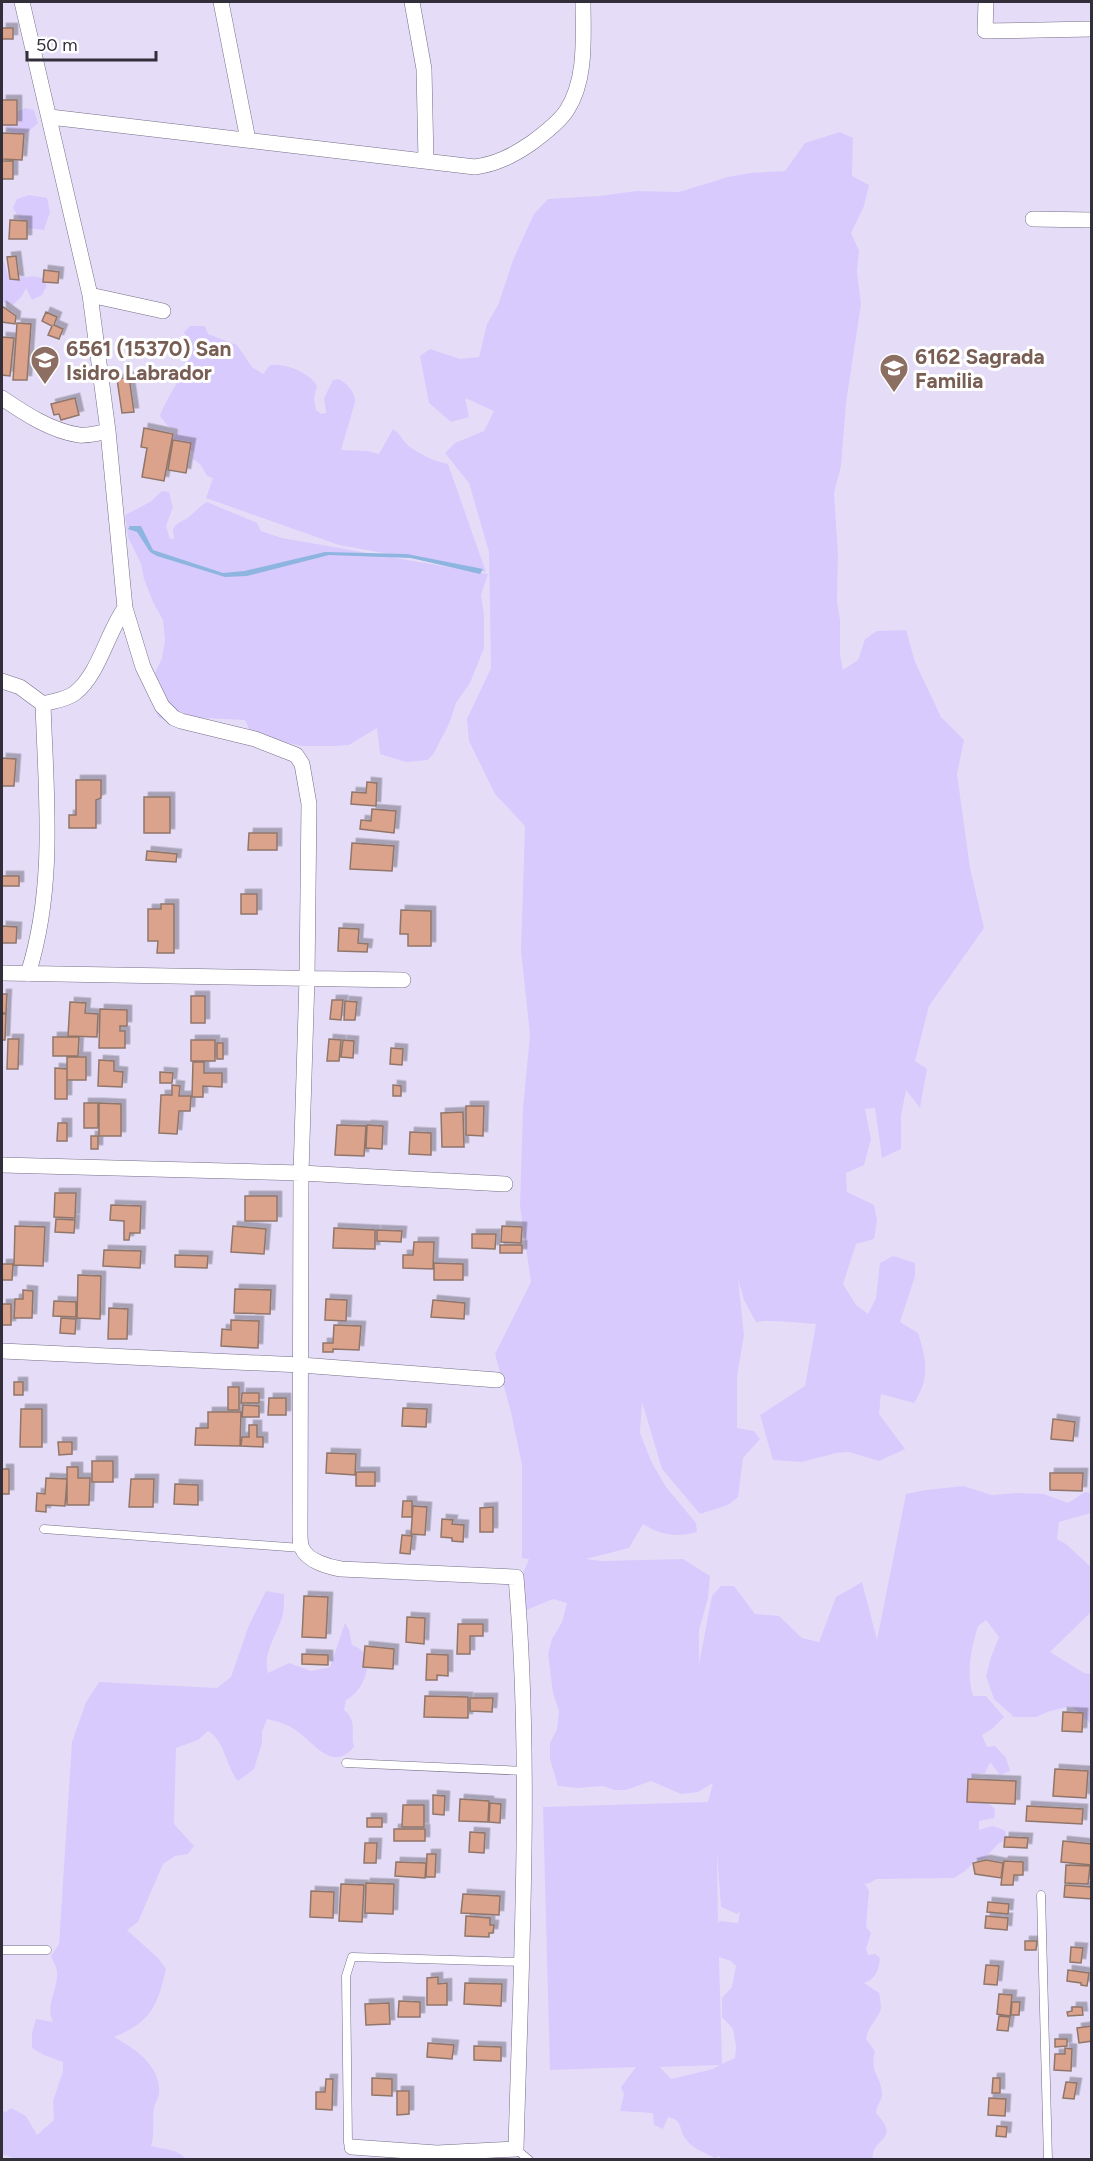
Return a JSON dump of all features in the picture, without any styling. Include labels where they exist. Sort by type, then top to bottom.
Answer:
[{"type":"street","points":[[22,2],[90,295],[108,432],[125,608],[143,668],[154,693],[167,713],[181,721],[255,739],[296,755],[302,764],[309,804],[301,1173],[300,1533],[302,1548],[307,1555],[328,1567],[341,1569],[516,1577],[521,1634],[524,1771],[516,2149],[436,2156],[352,2147]]},
{"type":"street","points":[[412,2],[424,69],[426,161]]},
{"type":"street","points":[[50,117],[475,167],[493,164],[512,156],[539,138],[567,111],[578,82],[582,51],[583,2]]},
{"type":"street","points":[[986,2],[985,31],[1092,29]]},
{"type":"street","points":[[225,3],[248,140]]},
{"type":"street","points":[[1033,219],[1092,220]]},
{"type":"street","points":[[90,295],[163,311]]},
{"type":"street","points":[[2,398],[24,412],[62,430],[79,435],[108,432]]},
{"type":"street","points":[[43,704],[75,693],[96,663],[117,619],[125,608]]},
{"type":"street","points":[[2,681],[20,687],[43,704]]},
{"type":"street","points":[[28,974],[43,913],[47,871],[43,704]]},
{"type":"street","points":[[2,973],[403,980]]},
{"type":"street","points":[[2,1165],[301,1173],[505,1184]]},
{"type":"street","points":[[2,1350],[301,1365],[497,1380]]},
{"type":"lane","points":[[44,1529],[302,1548]]},
{"type":"lane","points":[[346,1763],[524,1771]]},
{"type":"lane","points":[[1041,1894],[1048,2160]]},
{"type":"lane","points":[[2,1950],[47,1950]]},
{"type":"lane","points":[[352,2147],[348,2143],[346,1976],[352,1957],[521,1962]]},
{"type":"lane","points":[[516,2149],[529,2160]]},
{"type":"shaded area","points":[[25,108],[34,110],[38,123],[28,132],[15,137],[4,125],[17,112]]},
{"type":"shaded area","points":[[840,132],[853,138],[852,176],[869,185],[864,206],[851,233],[859,251],[857,272],[861,304],[846,403],[841,466],[834,493],[838,554],[837,601],[843,670],[858,660],[865,639],[877,631],[906,630],[915,662],[941,717],[964,740],[957,774],[970,868],[984,928],[929,1006],[915,1061],[927,1069],[920,1108],[906,1090],[901,1116],[901,1149],[882,1158],[875,1108],[865,1109],[871,1139],[864,1165],[846,1173],[847,1192],[874,1205],[877,1220],[874,1239],[856,1244],[843,1284],[856,1305],[868,1314],[876,1298],[880,1263],[893,1256],[915,1263],[915,1276],[900,1322],[918,1333],[925,1361],[925,1377],[914,1403],[881,1394],[879,1414],[905,1449],[879,1461],[849,1452],[802,1462],[773,1460],[760,1415],[805,1386],[816,1324],[756,1322],[744,1300],[738,1279],[744,1335],[737,1376],[737,1428],[754,1431],[760,1439],[743,1458],[738,1497],[728,1505],[700,1514],[662,1469],[642,1402],[640,1433],[651,1461],[666,1487],[696,1523],[697,1532],[683,1535],[669,1534],[656,1531],[643,1524],[629,1548],[586,1559],[601,1561],[683,1559],[710,1576],[708,1598],[699,1630],[699,1664],[712,1596],[721,1586],[734,1586],[755,1614],[779,1616],[802,1638],[819,1642],[836,1597],[862,1582],[877,1640],[906,1494],[963,1486],[992,1495],[1044,1494],[1068,1503],[1085,1492],[1091,1493],[1091,1513],[1059,1522],[1057,1539],[1066,1544],[1091,1567],[1091,1612],[1050,1652],[1084,1673],[1091,1674],[1091,1721],[1090,1723],[1071,1706],[1036,1717],[1014,1717],[994,1699],[986,1676],[999,1637],[986,1620],[978,1626],[970,1661],[971,1687],[973,1696],[986,1696],[1004,1717],[982,1735],[987,1747],[995,1746],[1006,1758],[1010,1771],[1000,1775],[990,1762],[985,1773],[973,1774],[969,1795],[986,1801],[995,1809],[994,1818],[979,1821],[979,1830],[992,1826],[1004,1830],[1008,1839],[999,1843],[985,1858],[975,1861],[954,1878],[876,1879],[863,1884],[869,1891],[866,1927],[871,1933],[866,1949],[868,1955],[875,1954],[880,1958],[876,1973],[864,1983],[879,1993],[881,2008],[866,2039],[875,2051],[873,2065],[882,2094],[876,2113],[884,2122],[886,2134],[884,2139],[873,2152],[873,2159],[723,2160],[719,2156],[715,2158],[691,2145],[679,2123],[673,2119],[668,2117],[663,2129],[654,2125],[653,2113],[620,2111],[624,2094],[621,2087],[636,2067],[550,2070],[543,1807],[708,1802],[713,1783],[698,1792],[681,1794],[651,1781],[626,1790],[614,1790],[603,1786],[578,1788],[558,1786],[550,1759],[550,1743],[557,1729],[559,1711],[553,1693],[548,1654],[552,1639],[562,1622],[567,1603],[553,1599],[526,1610],[522,1576],[529,1559],[522,1558],[522,1465],[511,1412],[495,1354],[531,1282],[520,1206],[523,1108],[530,1035],[521,951],[525,826],[495,794],[469,741],[467,719],[491,668],[489,552],[469,483],[445,453],[455,443],[484,431],[494,411],[465,398],[469,417],[451,422],[429,403],[420,356],[430,349],[460,359],[479,357],[487,324],[498,305],[513,260],[534,214],[548,199],[637,191],[679,192],[728,177],[785,171],[805,143]],"holes":[[[717,1852],[721,1907],[737,1914],[740,1912],[738,1923],[720,1921],[718,1923]],[[719,1957],[731,1961],[736,1966],[732,1987],[722,1998],[722,2017],[733,2029],[735,2058],[722,2064]],[[720,2065],[713,2069],[671,2079],[660,2067]]]},
{"type":"shaded area","points":[[29,195],[47,198],[50,212],[44,230],[25,228],[13,208],[17,199]]},
{"type":"shaded area","points":[[2,256],[8,275],[44,279],[47,285],[42,295],[32,300],[26,288],[13,305],[2,302]]},
{"type":"shaded area","points":[[190,326],[205,326],[208,334],[237,345],[252,367],[263,374],[270,365],[276,365],[290,367],[309,377],[317,386],[314,398],[316,410],[321,414],[326,413],[324,398],[333,380],[339,379],[352,391],[355,398],[341,450],[379,454],[393,429],[414,450],[448,464],[486,572],[339,545],[206,498],[213,478],[207,476],[201,465],[193,459],[194,452],[174,442],[174,436],[179,428],[174,429],[167,425],[160,416],[190,353],[190,346],[184,332]]},
{"type":"shaded area","points":[[162,491],[169,492],[173,507],[166,526],[170,539],[174,539],[173,529],[177,524],[207,502],[257,523],[261,531],[282,538],[488,574],[481,595],[484,614],[484,648],[470,683],[456,703],[449,724],[428,760],[406,762],[380,754],[377,728],[349,745],[302,746],[252,735],[245,720],[204,718],[193,725],[168,722],[158,717],[159,701],[154,675],[162,658],[165,640],[163,620],[153,602],[141,564],[128,537],[125,515],[150,502]]},
{"type":"shaded area","points":[[266,1591],[284,1594],[283,1614],[267,1658],[268,1673],[289,1663],[311,1671],[330,1667],[345,1623],[352,1645],[365,1656],[366,1672],[359,1689],[346,1700],[344,1710],[351,1718],[354,1747],[339,1757],[325,1754],[291,1727],[267,1719],[254,1769],[238,1781],[218,1741],[208,1731],[198,1740],[176,1748],[174,1824],[194,1846],[188,1854],[175,1856],[163,1864],[138,1922],[127,1930],[158,1958],[166,1969],[159,1994],[150,2012],[136,2025],[114,2037],[146,2060],[156,2075],[159,2094],[154,2108],[151,2146],[174,2151],[186,2159],[16,2159],[2,2154],[2,2111],[6,2112],[11,2108],[26,2116],[37,2135],[54,2120],[53,2101],[63,2071],[63,2062],[32,2048],[32,2033],[36,2019],[53,2022],[50,2010],[57,1973],[51,1956],[59,1944],[72,1742],[86,1702],[99,1682],[217,1688],[231,1677],[249,1625]]},
{"type":"water","points":[[130,526],[141,526],[153,550],[223,573],[244,571],[325,552],[407,554],[483,569],[480,574],[411,558],[329,555],[247,576],[225,577],[157,556],[150,552],[137,532],[128,529]]},
{"type":"building","points":[[2,28],[13,28],[13,39],[2,39]]},
{"type":"building","points":[[2,100],[17,100],[17,125],[2,125]]},
{"type":"building","points":[[2,133],[24,134],[22,160],[2,159]]},
{"type":"building","points":[[2,161],[13,161],[13,179],[2,179]]},
{"type":"building","points":[[10,220],[27,221],[27,239],[9,239]]},
{"type":"building","points":[[16,256],[19,280],[10,279],[7,257]]},
{"type":"building","points":[[44,270],[59,272],[58,283],[43,282]]},
{"type":"building","points":[[2,306],[16,316],[15,324],[2,322]]},
{"type":"building","points":[[46,312],[57,317],[54,325],[63,329],[59,339],[48,335],[52,326],[42,321]]},
{"type":"building","points":[[17,323],[31,324],[27,380],[13,380]]},
{"type":"building","points":[[2,337],[14,338],[10,376],[2,375]]},
{"type":"building","points":[[129,377],[134,412],[122,413],[117,379]]},
{"type":"building","points":[[75,398],[79,415],[61,420],[59,414],[54,415],[51,404]]},
{"type":"building","points":[[144,428],[173,434],[164,481],[142,477],[147,448],[141,447]]},
{"type":"building","points":[[173,440],[191,443],[186,473],[168,470]]},
{"type":"building","points":[[2,758],[16,759],[14,786],[2,786]]},
{"type":"building","points":[[76,780],[101,780],[101,798],[96,800],[96,828],[69,828],[69,815],[76,815]]},
{"type":"building","points":[[367,782],[377,783],[376,806],[351,804],[352,792],[366,793]]},
{"type":"building","points":[[144,797],[170,797],[170,833],[144,833]]},
{"type":"building","points":[[372,809],[396,811],[394,833],[360,829],[361,820],[371,821]]},
{"type":"building","points":[[249,833],[277,833],[277,850],[248,850]]},
{"type":"building","points":[[352,843],[394,846],[392,871],[350,869]]},
{"type":"building","points":[[147,851],[177,854],[176,862],[146,860]]},
{"type":"building","points":[[2,876],[19,876],[19,886],[2,886]]},
{"type":"building","points":[[241,894],[257,894],[257,914],[241,914]]},
{"type":"building","points":[[161,904],[174,904],[174,953],[157,953],[158,941],[148,941],[148,909],[161,909]]},
{"type":"building","points":[[401,910],[431,911],[431,946],[408,946],[408,934],[400,934]]},
{"type":"building","points":[[2,926],[17,927],[16,943],[2,943]]},
{"type":"building","points":[[339,928],[359,929],[358,943],[368,944],[367,952],[338,951]]},
{"type":"building","points":[[2,994],[7,994],[6,1013],[2,1013]]},
{"type":"building","points":[[191,996],[205,996],[205,1023],[191,1023]]},
{"type":"building","points":[[332,1000],[343,1000],[341,1020],[330,1019]]},
{"type":"building","points":[[345,1001],[357,1002],[355,1020],[344,1020]]},
{"type":"building","points":[[70,1002],[86,1003],[85,1013],[98,1014],[97,1037],[68,1036]]},
{"type":"building","points":[[100,1009],[127,1010],[127,1026],[120,1026],[120,1031],[125,1031],[125,1048],[99,1048]]},
{"type":"building","points":[[2,1014],[6,1014],[5,1040],[2,1040]]},
{"type":"building","points":[[53,1037],[79,1037],[78,1056],[53,1056]]},
{"type":"building","points":[[8,1039],[19,1039],[18,1069],[7,1069]]},
{"type":"building","points":[[329,1039],[341,1040],[339,1061],[327,1061]]},
{"type":"building","points":[[191,1040],[215,1040],[215,1061],[191,1061]]},
{"type":"building","points":[[343,1040],[354,1041],[353,1058],[341,1057]]},
{"type":"building","points":[[217,1043],[223,1043],[223,1059],[217,1059]]},
{"type":"building","points":[[391,1048],[403,1049],[402,1065],[390,1064]]},
{"type":"building","points":[[67,1057],[86,1057],[86,1080],[67,1080]]},
{"type":"building","points":[[99,1060],[114,1061],[114,1071],[123,1072],[122,1087],[98,1086]]},
{"type":"building","points":[[193,1062],[204,1062],[204,1073],[222,1073],[222,1087],[203,1086],[203,1097],[192,1097]]},
{"type":"building","points":[[55,1068],[67,1069],[67,1099],[55,1099]]},
{"type":"building","points":[[160,1072],[173,1073],[172,1083],[160,1083]]},
{"type":"building","points":[[172,1085],[180,1086],[179,1096],[191,1096],[190,1111],[179,1111],[177,1134],[159,1133],[161,1095],[172,1095]]},
{"type":"building","points":[[393,1085],[401,1086],[401,1096],[393,1096]]},
{"type":"building","points":[[84,1103],[98,1103],[98,1128],[84,1128]]},
{"type":"building","points":[[99,1103],[121,1104],[121,1136],[99,1136]]},
{"type":"building","points":[[466,1106],[484,1106],[483,1136],[466,1135]]},
{"type":"building","points":[[463,1112],[464,1147],[442,1147],[441,1113]]},
{"type":"building","points":[[58,1123],[67,1123],[67,1141],[57,1141]]},
{"type":"building","points":[[337,1125],[366,1126],[364,1156],[335,1155]]},
{"type":"building","points":[[367,1125],[383,1126],[382,1149],[366,1148]]},
{"type":"building","points":[[410,1132],[431,1133],[431,1155],[409,1154]]},
{"type":"building","points":[[91,1136],[98,1136],[98,1149],[91,1149]]},
{"type":"building","points":[[55,1193],[76,1193],[75,1218],[54,1217]]},
{"type":"building","points":[[245,1196],[277,1196],[277,1221],[245,1221]]},
{"type":"building","points":[[111,1205],[141,1206],[140,1233],[130,1233],[129,1240],[124,1240],[124,1221],[110,1220]]},
{"type":"building","points":[[56,1219],[75,1220],[74,1233],[55,1232]]},
{"type":"building","points":[[15,1226],[45,1227],[43,1266],[14,1265]]},
{"type":"building","points":[[233,1226],[266,1229],[264,1254],[231,1252]]},
{"type":"building","points":[[502,1226],[522,1227],[521,1243],[501,1242]]},
{"type":"building","points":[[334,1228],[375,1230],[375,1249],[333,1248]]},
{"type":"building","points":[[377,1230],[402,1231],[401,1242],[377,1241]]},
{"type":"building","points":[[472,1234],[496,1234],[495,1249],[472,1248]]},
{"type":"building","points":[[414,1242],[434,1242],[433,1269],[403,1268],[403,1255],[413,1255]]},
{"type":"building","points":[[500,1245],[522,1245],[522,1253],[500,1253]]},
{"type":"building","points":[[104,1250],[141,1251],[140,1268],[103,1266]]},
{"type":"building","points":[[175,1255],[208,1256],[207,1268],[175,1267]]},
{"type":"building","points":[[434,1263],[463,1264],[463,1280],[434,1280]]},
{"type":"building","points":[[2,1264],[13,1264],[12,1280],[2,1280]]},
{"type":"building","points":[[78,1275],[101,1276],[100,1319],[77,1318]]},
{"type":"building","points":[[235,1289],[271,1290],[270,1314],[234,1313]]},
{"type":"building","points":[[23,1290],[33,1291],[32,1318],[14,1318],[15,1299],[23,1299]]},
{"type":"building","points":[[326,1299],[347,1300],[346,1321],[325,1320]]},
{"type":"building","points":[[433,1300],[465,1303],[464,1319],[431,1317]]},
{"type":"building","points":[[54,1301],[76,1302],[76,1317],[53,1316]]},
{"type":"building","points":[[2,1304],[11,1304],[11,1325],[2,1325]]},
{"type":"building","points":[[109,1308],[128,1309],[127,1339],[108,1339]]},
{"type":"building","points":[[61,1318],[76,1319],[75,1334],[60,1333]]},
{"type":"building","points":[[231,1320],[259,1321],[258,1348],[221,1346],[222,1329],[231,1330]]},
{"type":"building","points":[[334,1325],[361,1326],[359,1350],[333,1349],[333,1352],[323,1352],[323,1343],[333,1343]]},
{"type":"building","points":[[14,1382],[23,1382],[23,1395],[14,1395]]},
{"type":"building","points":[[228,1387],[239,1387],[239,1410],[228,1410]]},
{"type":"building","points":[[242,1393],[259,1393],[259,1403],[241,1403]]},
{"type":"building","points":[[269,1398],[286,1398],[286,1415],[268,1415]]},
{"type":"building","points":[[243,1405],[259,1406],[259,1417],[242,1417]]},
{"type":"building","points":[[403,1408],[427,1409],[426,1427],[402,1426]]},
{"type":"building","points":[[21,1409],[42,1409],[42,1447],[20,1447]]},
{"type":"building","points":[[208,1412],[241,1412],[240,1446],[195,1445],[196,1428],[208,1428]]},
{"type":"building","points":[[1053,1419],[1075,1422],[1073,1441],[1051,1439]]},
{"type":"building","points":[[249,1425],[257,1425],[257,1437],[263,1437],[263,1447],[241,1446],[242,1437],[249,1437]]},
{"type":"building","points":[[58,1442],[72,1442],[72,1454],[59,1455]]},
{"type":"building","points":[[327,1453],[356,1454],[355,1475],[326,1473]]},
{"type":"building","points":[[92,1461],[113,1461],[113,1482],[92,1482]]},
{"type":"building","points":[[67,1467],[78,1467],[78,1478],[90,1478],[89,1505],[67,1505]]},
{"type":"building","points":[[2,1469],[9,1469],[9,1494],[2,1494]]},
{"type":"building","points":[[356,1472],[375,1472],[375,1486],[356,1486]]},
{"type":"building","points":[[1050,1473],[1083,1473],[1082,1491],[1050,1490]]},
{"type":"building","points":[[46,1478],[67,1479],[65,1506],[46,1505],[46,1512],[36,1511],[37,1493],[45,1494]]},
{"type":"building","points":[[131,1479],[154,1479],[153,1507],[129,1507]]},
{"type":"building","points":[[175,1484],[198,1485],[198,1505],[174,1504]]},
{"type":"building","points":[[403,1501],[412,1501],[412,1517],[402,1517]]},
{"type":"building","points":[[413,1506],[427,1507],[425,1535],[411,1534]]},
{"type":"building","points":[[493,1507],[493,1532],[480,1532],[480,1508]]},
{"type":"building","points":[[442,1519],[453,1520],[452,1524],[464,1525],[463,1542],[441,1537]]},
{"type":"building","points":[[402,1535],[412,1536],[410,1554],[400,1553]]},
{"type":"building","points":[[304,1596],[328,1597],[326,1638],[302,1637]]},
{"type":"building","points":[[407,1617],[425,1618],[424,1644],[406,1642]]},
{"type":"building","points":[[458,1624],[483,1624],[483,1636],[470,1636],[470,1654],[457,1654]]},
{"type":"building","points":[[365,1646],[394,1649],[393,1669],[363,1667]]},
{"type":"building","points":[[302,1654],[328,1655],[328,1665],[302,1664]]},
{"type":"building","points":[[427,1654],[448,1655],[448,1676],[437,1675],[437,1680],[426,1680]]},
{"type":"building","points":[[425,1696],[468,1697],[468,1718],[424,1717]]},
{"type":"building","points":[[470,1698],[493,1698],[492,1712],[470,1711]]},
{"type":"building","points":[[1063,1712],[1083,1713],[1082,1732],[1062,1731]]},
{"type":"building","points":[[1055,1769],[1088,1771],[1086,1798],[1053,1796]]},
{"type":"building","points":[[968,1779],[1016,1781],[1015,1804],[967,1802]]},
{"type":"building","points":[[433,1795],[445,1796],[444,1815],[433,1814]]},
{"type":"building","points":[[460,1799],[489,1801],[488,1822],[459,1821]]},
{"type":"building","points":[[490,1803],[501,1804],[500,1823],[489,1822]]},
{"type":"building","points":[[403,1805],[424,1805],[424,1827],[402,1827]]},
{"type":"building","points":[[1027,1806],[1083,1809],[1082,1824],[1026,1821]]},
{"type":"building","points":[[367,1818],[382,1818],[382,1827],[367,1827]]},
{"type":"building","points":[[394,1829],[425,1829],[425,1841],[394,1841]]},
{"type":"building","points":[[470,1832],[485,1833],[484,1853],[469,1852]]},
{"type":"building","points":[[1005,1837],[1028,1838],[1027,1848],[1004,1847]]},
{"type":"building","points":[[1063,1841],[1092,1844],[1092,1865],[1061,1862]]},
{"type":"building","points":[[365,1843],[377,1843],[376,1863],[364,1863]]},
{"type":"building","points":[[427,1854],[436,1854],[435,1877],[426,1877]]},
{"type":"building","points":[[986,1860],[1003,1863],[1001,1878],[975,1874],[973,1863]]},
{"type":"building","points":[[1004,1861],[1023,1862],[1023,1875],[1014,1875],[1013,1885],[1001,1885]]},
{"type":"building","points":[[396,1862],[426,1863],[425,1878],[395,1876]]},
{"type":"building","points":[[1066,1865],[1090,1866],[1088,1884],[1065,1883]]},
{"type":"building","points":[[366,1883],[394,1884],[393,1914],[365,1913]]},
{"type":"building","points":[[341,1884],[364,1885],[362,1922],[339,1921]]},
{"type":"building","points":[[1065,1885],[1092,1887],[1092,1899],[1064,1897]]},
{"type":"building","points":[[311,1891],[334,1892],[333,1918],[310,1917]]},
{"type":"building","points":[[463,1894],[500,1896],[499,1915],[461,1913]]},
{"type":"building","points":[[988,1902],[1009,1904],[1008,1914],[987,1912]]},
{"type":"building","points":[[466,1916],[490,1918],[490,1925],[494,1925],[493,1933],[489,1933],[489,1937],[465,1936]]},
{"type":"building","points":[[986,1916],[1008,1918],[1007,1930],[985,1928]]},
{"type":"building","points":[[1025,1941],[1037,1941],[1036,1950],[1025,1950]]},
{"type":"building","points":[[1071,1947],[1083,1948],[1081,1963],[1070,1962]]},
{"type":"building","points":[[986,1965],[999,1966],[997,1985],[984,1984]]},
{"type":"building","points":[[1068,1970],[1089,1973],[1087,1986],[1067,1981]]},
{"type":"building","points":[[438,1977],[438,1984],[447,1983],[447,2005],[427,2005],[427,1978]]},
{"type":"building","points":[[465,1983],[502,1984],[501,2006],[464,2004]]},
{"type":"building","points":[[999,1994],[1012,1995],[1010,2016],[997,2014]]},
{"type":"building","points":[[399,2001],[420,2002],[420,2017],[398,2017]]},
{"type":"building","points":[[1012,2002],[1020,2002],[1019,2015],[1011,2015]]},
{"type":"building","points":[[389,2003],[390,2024],[366,2025],[365,2004]]},
{"type":"building","points":[[1072,2007],[1082,2007],[1083,2015],[1068,2016],[1067,2012],[1072,2011]]},
{"type":"building","points":[[999,2016],[1010,2017],[1008,2031],[997,2030]]},
{"type":"building","points":[[1092,2026],[1092,2041],[1079,2043],[1077,2028]]},
{"type":"building","points":[[1055,2039],[1067,2039],[1067,2046],[1055,2047]]},
{"type":"building","points":[[428,2043],[454,2045],[452,2059],[427,2057]]},
{"type":"building","points":[[474,2046],[501,2047],[501,2061],[474,2060]]},
{"type":"building","points":[[1065,2048],[1072,2049],[1071,2071],[1054,2070],[1055,2054],[1065,2054]]},
{"type":"building","points":[[372,2078],[392,2079],[392,2096],[372,2095]]},
{"type":"building","points":[[993,2078],[1000,2078],[1000,2093],[992,2093]]},
{"type":"building","points":[[326,2079],[333,2079],[332,2110],[316,2109],[316,2092],[325,2092]]},
{"type":"building","points":[[1066,2082],[1077,2083],[1074,2099],[1063,2098]]},
{"type":"building","points":[[397,2091],[409,2091],[409,2114],[397,2115]]},
{"type":"building","points":[[989,2098],[1006,2099],[1005,2116],[988,2115]]},
{"type":"building","points":[[997,2126],[1007,2127],[1006,2137],[996,2136]]},
{"type":"place","name":"6561 (15370) San Isidro Labrador","points":[[45,386]]},
{"type":"place","name":"6162 Sagrada Familia","points":[[894,394]]}]
